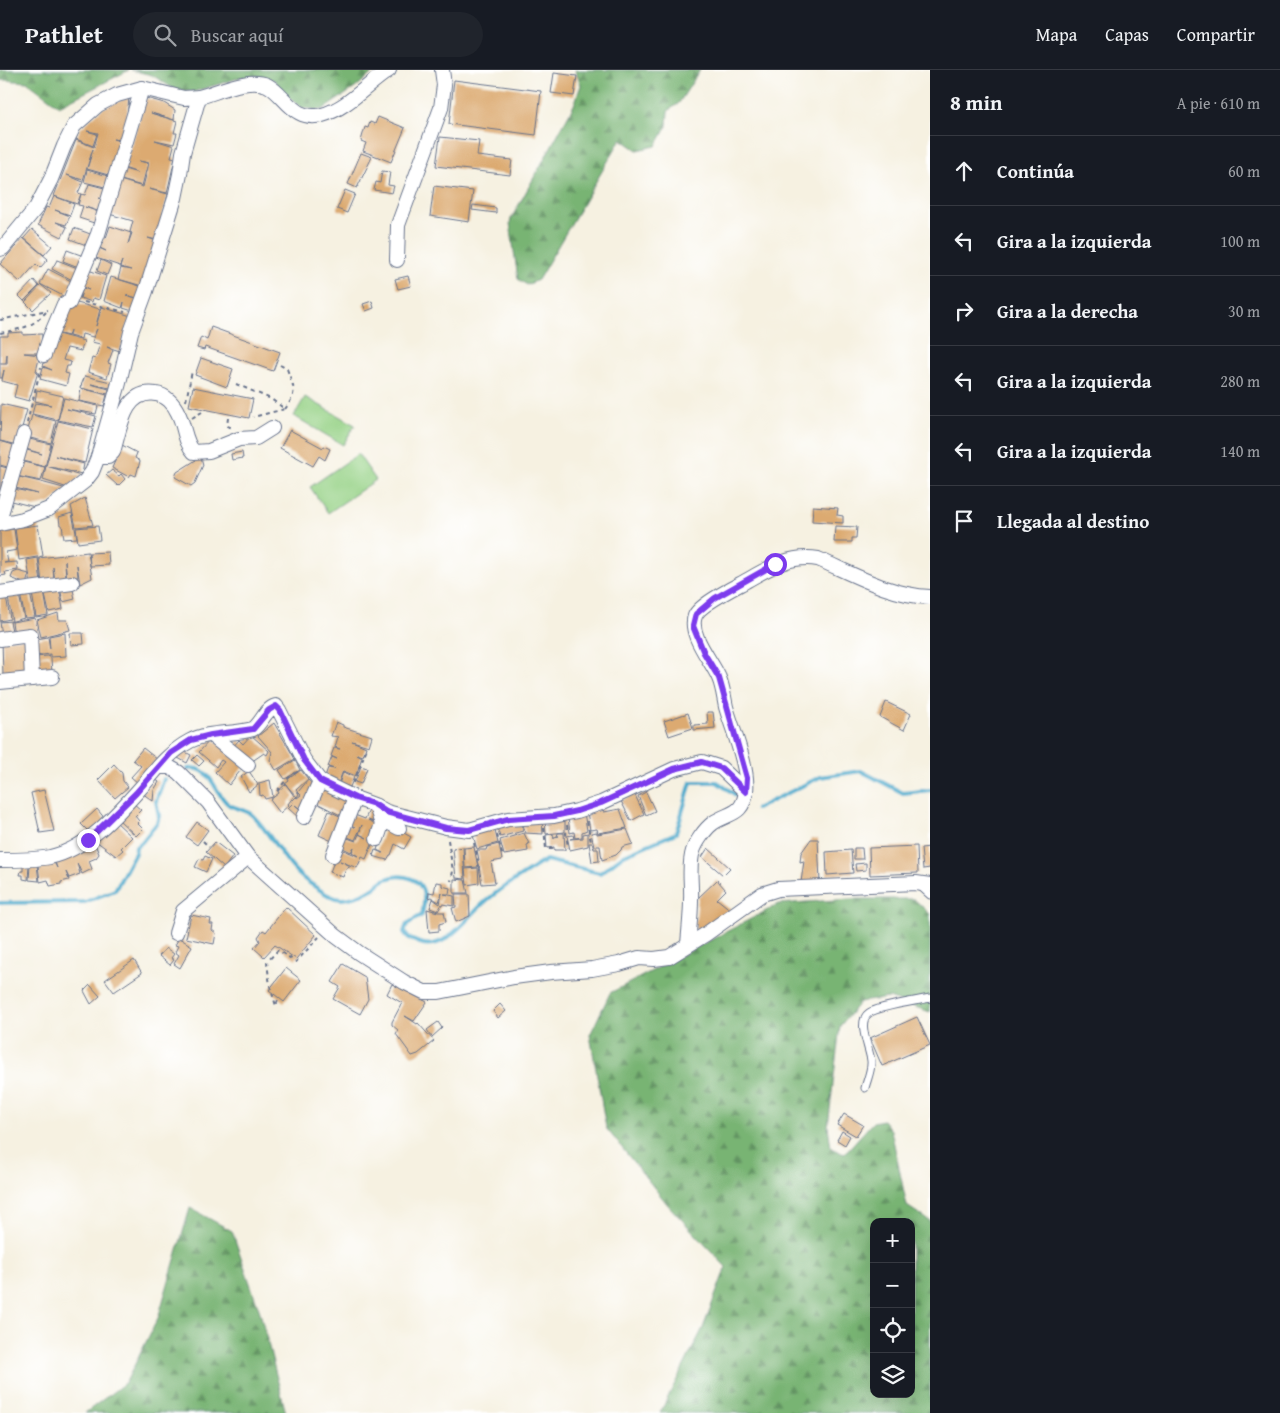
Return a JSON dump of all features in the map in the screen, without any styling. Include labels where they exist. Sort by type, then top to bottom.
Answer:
[{"type":"street","points":[[0,249],[21,228],[36,208],[74,126],[98,105],[117,95],[142,88],[184,98],[199,97],[234,85],[256,83],[266,85],[283,100],[306,115],[323,114],[339,107],[389,70]]},
{"type":"street","points":[[397,260],[398,224],[441,108],[444,85],[442,70]]},
{"type":"street","points":[[44,355],[50,337],[98,234],[142,88]]},
{"type":"street","points":[[24,434],[1,514],[1,524],[23,519],[50,509],[85,481],[92,472],[119,382],[130,332],[146,291],[174,198],[183,153],[199,97]]},
{"type":"street","points":[[98,457],[108,457],[113,452],[128,406],[134,398],[144,394],[158,394],[171,403],[179,415],[188,443],[194,452],[209,451],[239,439],[256,438],[272,428]]},
{"type":"street","points":[[688,945],[691,865],[694,851],[701,837],[713,824],[733,815],[740,807],[746,792],[747,778],[719,678],[704,653],[693,626],[696,614],[715,598],[775,564],[807,557],[818,559],[884,587],[907,594],[930,597]]},
{"type":"street","points":[[0,593],[72,583]]},
{"type":"street","points":[[0,639],[30,635],[32,679]]},
{"type":"street","points":[[0,682],[52,677]]},
{"type":"street","points":[[0,860],[52,857],[88,840],[136,793],[171,753],[191,740],[253,729],[269,710],[276,706],[280,710],[304,760],[320,781],[352,796],[399,828]]},
{"type":"street","points":[[211,735],[248,765]]},
{"type":"street","points":[[378,812],[386,812],[446,828],[470,829],[508,819],[554,816],[585,809],[674,769],[702,762],[721,768],[746,792]]},
{"type":"street","points":[[159,767],[174,769],[208,802],[248,857],[327,928],[359,953],[404,982],[424,992],[439,992],[551,972],[592,969],[620,964],[639,958],[654,959],[669,956],[706,934],[762,894],[778,888],[923,884]]},
{"type":"street","points":[[304,817],[320,781]]},
{"type":"street","points":[[333,855],[352,796]]},
{"type":"street","points":[[377,839],[382,824],[378,812]]},
{"type":"street","points":[[176,933],[183,910],[248,857]]},
{"type":"lane","points":[[923,884],[930,895]]},
{"type":"lane","points":[[865,1088],[872,1062],[864,1034],[864,1019],[869,1013],[883,1008],[930,998]]},
{"type":"path","points":[[0,333],[26,328],[36,323],[48,310]]},
{"type":"path","points":[[24,434],[44,355]]},
{"type":"path","points":[[253,417],[285,409],[294,397],[294,388],[287,368],[280,365]]},
{"type":"path","points":[[185,406],[192,371]]},
{"type":"path","points":[[236,384],[271,399],[285,409]]},
{"type":"path","points":[[352,796],[367,748]]},
{"type":"path","points":[[277,792],[287,779],[301,769],[304,760]]},
{"type":"path","points":[[585,809],[591,842]]},
{"type":"path","points":[[566,813],[568,848]]},
{"type":"path","points":[[543,816],[546,849],[553,849]]},
{"type":"path","points":[[494,823],[504,858]]},
{"type":"path","points":[[446,828],[454,871],[452,881]]},
{"type":"path","points":[[470,829],[478,860]]},
{"type":"path","points":[[203,841],[209,846]]},
{"type":"path","points":[[278,1000],[276,1006],[270,986],[267,962],[278,950],[296,962],[327,928]]},
{"type":"green space","points":[[0,70],[129,70],[59,106],[27,82],[0,81]]},
{"type":"green space","points":[[131,70],[376,70],[355,88],[322,110],[302,108],[285,95],[275,80],[242,77],[193,92],[177,91],[152,75]]},
{"type":"green space","points":[[575,70],[700,70],[679,103],[668,111],[667,126],[656,146],[637,150],[621,139],[538,280],[527,285],[518,279],[510,223],[574,105],[581,85]]},
{"type":"green space","points":[[305,397],[355,425],[343,445],[294,416]]},
{"type":"green space","points":[[358,454],[376,480],[328,513],[310,487]]},
{"type":"green space","points":[[849,899],[914,899],[930,914],[930,1012],[889,998],[860,1002],[840,1026],[828,1126],[831,1148],[844,1154],[873,1122],[883,1120],[891,1130],[907,1206],[930,1221],[930,1413],[660,1413],[703,1328],[726,1267],[668,1205],[606,1128],[590,1035],[610,993],[779,904]]},
{"type":"green space","points":[[190,1208],[232,1231],[260,1312],[286,1413],[85,1413],[126,1382],[158,1318]]},
{"type":"building","points":[[554,73],[577,76],[574,96],[551,93]]},
{"type":"building","points":[[454,80],[541,91],[536,135],[449,124]]},
{"type":"building","points":[[129,97],[127,117],[120,140],[113,139],[120,141],[112,176],[87,169],[93,149],[83,180],[67,175],[83,182],[78,193],[81,194],[77,204],[54,196],[76,140],[94,147],[98,133],[87,131],[97,134],[93,146],[76,139],[80,129],[103,108]]},
{"type":"building","points":[[146,98],[164,103],[175,110],[174,120],[151,113],[177,121],[174,133],[177,133],[174,144],[155,140],[174,146],[171,157],[175,158],[167,193],[149,189],[168,194],[157,240],[148,238],[160,242],[142,286],[118,279],[121,268],[131,270],[120,267],[122,261],[120,266],[96,258],[99,248],[106,251],[100,248],[103,237],[106,238],[110,226],[131,233],[128,244],[132,233],[130,232],[133,221],[109,214],[120,180],[143,187],[149,163],[139,161],[148,163],[142,186],[121,180],[124,169],[138,173],[124,168]]},
{"type":"building","points":[[378,117],[405,128],[391,162],[363,151],[366,143],[361,141],[365,127],[368,128],[370,122],[375,124]]},
{"type":"building","points":[[440,137],[479,141],[477,156],[512,160],[510,175],[436,166]]},
{"type":"building","points":[[361,153],[372,157],[357,188],[348,184]]},
{"type":"building","points":[[87,170],[112,177],[109,188],[84,182]]},
{"type":"building","points":[[382,171],[390,172],[388,185],[394,186],[392,193],[374,190],[376,182],[380,183]]},
{"type":"building","points":[[89,184],[108,189],[105,200],[99,198],[104,201],[101,212],[85,207],[101,213],[97,224],[79,218],[83,206],[78,205],[81,194],[85,195]]},
{"type":"building","points":[[434,186],[473,191],[469,222],[430,216]]},
{"type":"building","points":[[345,190],[355,194],[347,213],[337,209]]},
{"type":"building","points":[[54,196],[74,204],[70,215],[55,210],[70,216],[66,225],[56,222],[67,227],[62,237],[38,225],[46,207],[49,208]]},
{"type":"building","points":[[473,205],[496,208],[496,213],[472,210]]},
{"type":"building","points":[[74,228],[93,235],[89,246],[70,239]]},
{"type":"building","points":[[32,229],[52,246],[44,255],[24,238]]},
{"type":"building","points":[[23,238],[48,259],[40,268],[36,264],[20,282],[0,264]]},
{"type":"building","points":[[67,250],[86,257],[81,268],[63,261]]},
{"type":"building","points":[[57,260],[80,269],[74,281],[52,269]]},
{"type":"building","points":[[101,260],[111,265],[107,275],[97,271]]},
{"type":"building","points":[[48,269],[73,282],[65,297],[40,284]]},
{"type":"building","points":[[88,270],[106,276],[99,300],[93,298],[92,302],[80,298],[83,288],[89,290],[83,287]]},
{"type":"building","points":[[408,276],[411,286],[398,289],[395,279]]},
{"type":"building","points":[[111,277],[143,287],[136,312],[123,308],[124,302],[122,308],[104,301]]},
{"type":"building","points":[[34,280],[39,286],[24,301],[19,296]]},
{"type":"building","points":[[41,285],[51,293],[33,310],[25,302]]},
{"type":"building","points":[[372,301],[374,308],[366,311],[363,304]]},
{"type":"building","points":[[77,303],[100,309],[96,326],[102,307],[131,316],[120,351],[107,347],[113,350],[108,363],[111,364],[107,378],[88,372],[92,358],[95,359],[100,344],[92,342],[97,329],[93,337],[82,334],[81,339],[69,336],[70,330],[68,336],[56,333],[65,305]]},
{"type":"building","points":[[211,327],[280,352],[273,371],[205,347],[204,350],[197,348],[201,337],[207,340]]},
{"type":"building","points":[[23,332],[23,335],[42,334],[41,353],[24,353],[40,355],[36,371],[38,372],[29,401],[14,397],[17,385],[2,381],[4,370],[2,378],[0,378],[0,364],[7,364],[7,354],[6,363],[0,363],[0,336],[8,336],[8,333]]},
{"type":"building","points":[[54,333],[84,341],[81,351],[67,348],[63,360],[71,362],[70,366],[67,366],[65,373],[69,374],[66,386],[40,379],[43,367],[52,370],[43,366]]},
{"type":"building","points":[[201,358],[233,369],[227,387],[195,375]]},
{"type":"building","points":[[85,376],[111,382],[110,388],[91,384],[109,389],[108,394],[80,388]]},
{"type":"building","points":[[193,387],[253,399],[249,418],[189,406]]},
{"type":"building","points":[[81,388],[107,395],[104,406],[79,401]]},
{"type":"building","points":[[37,390],[63,396],[58,420],[32,414],[35,403],[51,405],[35,401]]},
{"type":"building","points":[[64,398],[98,406],[96,414],[67,409],[96,416],[93,427],[58,420]]},
{"type":"building","points":[[1,404],[27,410],[17,445],[0,441]]},
{"type":"building","points":[[32,415],[56,421],[51,443],[26,437]]},
{"type":"building","points":[[58,421],[93,429],[85,463],[55,456],[84,464],[82,474],[46,466]]},
{"type":"building","points":[[290,430],[323,448],[324,446],[330,449],[325,460],[319,456],[313,466],[280,448]]},
{"type":"building","points":[[25,438],[51,444],[45,467],[19,460],[23,449],[42,454],[23,448]]},
{"type":"building","points":[[0,441],[17,446],[11,468],[0,465]]},
{"type":"building","points":[[122,445],[137,453],[135,458],[140,461],[136,476],[131,474],[129,477],[112,468]]},
{"type":"building","points":[[242,452],[243,458],[232,460],[231,454]]},
{"type":"building","points":[[197,457],[201,457],[203,465],[195,483],[191,486],[175,477],[177,472],[196,460]]},
{"type":"building","points":[[19,461],[45,467],[41,481],[16,476]]},
{"type":"building","points":[[0,466],[11,469],[0,507]]},
{"type":"building","points":[[46,466],[81,476],[68,488],[43,480]]},
{"type":"building","points":[[112,470],[119,476],[121,474],[125,479],[118,486],[106,475]]},
{"type":"building","points":[[15,476],[67,489],[50,503],[35,507],[11,501],[14,489],[38,494],[12,487]]},
{"type":"building","points":[[85,498],[93,525],[76,527],[71,506]]},
{"type":"building","points":[[813,506],[838,508],[837,515],[843,516],[843,523],[812,521]]},
{"type":"building","points":[[72,513],[77,538],[64,539],[59,517]]},
{"type":"building","points":[[38,525],[43,556],[19,560],[15,528]]},
{"type":"building","points":[[98,526],[100,540],[78,543],[76,528]]},
{"type":"building","points":[[835,526],[857,527],[856,538],[852,538],[852,542],[834,542]]},
{"type":"building","points":[[14,529],[17,550],[6,552],[8,562],[4,563],[17,562],[18,570],[5,572],[6,575],[0,576],[0,531]]},
{"type":"building","points":[[88,552],[92,578],[80,584],[77,565],[78,577],[67,579],[65,561],[66,580],[55,581],[53,567],[54,582],[42,583],[39,558]]},
{"type":"building","points":[[108,552],[109,565],[90,566],[89,553]]},
{"type":"building","points":[[38,558],[41,583],[31,585],[27,560]]},
{"type":"building","points":[[18,571],[29,574],[26,584],[11,578],[13,573]]},
{"type":"building","points":[[72,585],[75,599],[63,602],[60,588]]},
{"type":"building","points":[[59,588],[63,609],[49,612],[44,591]]},
{"type":"building","points":[[44,591],[48,615],[36,617],[32,593]]},
{"type":"building","points":[[30,593],[35,617],[25,618],[20,594]]},
{"type":"building","points":[[19,595],[24,618],[10,622],[13,635],[2,636],[0,622],[12,621],[8,597]]},
{"type":"building","points":[[0,596],[6,596],[10,619],[0,621]]},
{"type":"building","points":[[58,613],[59,620],[67,620],[70,630],[41,637],[37,620]]},
{"type":"building","points":[[35,618],[39,638],[33,639],[14,635],[12,622]]},
{"type":"building","points":[[65,633],[66,656],[50,657],[50,654],[35,656],[31,640],[48,637],[50,649],[49,636]]},
{"type":"building","points":[[70,633],[83,633],[84,644],[71,645]]},
{"type":"building","points":[[28,638],[29,674],[3,675],[2,640]]},
{"type":"building","points":[[48,656],[51,658],[52,674],[36,675],[35,657]]},
{"type":"building","points":[[886,702],[911,714],[904,730],[880,717]]},
{"type":"building","points":[[707,712],[713,712],[715,728],[694,730],[694,725],[708,724]]},
{"type":"building","points":[[688,713],[693,728],[669,736],[664,721]]},
{"type":"building","points":[[336,722],[343,725],[343,727],[372,736],[369,746],[352,741],[366,747],[363,756],[357,754],[362,757],[356,776],[343,771],[338,784],[324,779],[328,768],[335,769],[328,767],[332,757],[337,759],[331,756],[334,748],[340,749],[335,747],[339,737],[331,736]]},
{"type":"building","points":[[274,723],[295,759],[276,770],[270,760],[272,752],[258,736]]},
{"type":"building","points":[[251,735],[269,751],[267,755],[264,753],[248,764],[231,749],[239,740],[243,744]]},
{"type":"building","points":[[212,738],[244,766],[229,785],[215,772],[224,762],[221,760],[216,767],[199,752]]},
{"type":"building","points":[[143,748],[158,760],[138,783],[131,777],[141,766],[133,760]]},
{"type":"building","points":[[183,751],[191,755],[187,763],[178,758]]},
{"type":"building","points":[[197,755],[204,761],[199,766],[192,760]]},
{"type":"building","points":[[295,760],[300,770],[285,779],[279,770]]},
{"type":"building","points":[[114,764],[122,773],[123,781],[128,787],[115,798],[98,780]]},
{"type":"building","points":[[361,766],[367,768],[361,784],[355,782]]},
{"type":"building","points":[[301,770],[308,779],[296,790],[299,794],[297,797],[285,784],[289,781],[288,779]]},
{"type":"building","points":[[249,771],[258,785],[249,792],[241,777]]},
{"type":"building","points":[[343,772],[354,777],[350,787],[339,784]]},
{"type":"building","points":[[155,779],[159,782],[154,790],[153,801],[142,793]]},
{"type":"building","points":[[270,780],[273,797],[265,799],[263,795],[260,796],[259,783]]},
{"type":"building","points":[[308,780],[317,788],[305,812],[295,805],[304,813],[300,819],[288,808],[296,797],[301,795],[298,792]]},
{"type":"building","points":[[286,784],[294,796],[289,805],[280,813],[270,800]]},
{"type":"building","points":[[319,787],[348,801],[342,816],[313,801]]},
{"type":"building","points":[[44,790],[54,831],[40,833],[31,793]]},
{"type":"building","points":[[646,792],[655,811],[646,815],[638,796]]},
{"type":"building","points":[[634,793],[644,814],[631,821],[621,801]]},
{"type":"building","points":[[133,803],[141,810],[135,816],[139,821],[137,823],[143,829],[136,836],[118,819]]},
{"type":"building","points":[[371,806],[380,824],[368,820],[380,826],[378,832],[371,830],[377,833],[366,859],[362,857],[357,868],[340,861],[351,866],[346,869],[343,877],[330,872],[339,848],[358,856],[352,852],[354,847],[351,852],[339,846],[342,836],[356,841],[362,825],[355,840],[343,835],[347,825],[355,827],[348,824],[352,814],[365,819]]},
{"type":"building","points":[[97,809],[106,820],[91,834],[81,824]]},
{"type":"building","points":[[603,809],[604,812],[620,809],[627,828],[598,833],[597,829],[590,830],[587,812]]},
{"type":"building","points":[[329,811],[342,817],[332,841],[319,835]]},
{"type":"building","points":[[584,813],[587,830],[582,832],[582,837],[575,838],[574,832],[570,833],[568,817]]},
{"type":"building","points":[[542,818],[543,834],[525,833],[522,819]]},
{"type":"building","points":[[545,818],[565,818],[565,832],[546,834]]},
{"type":"building","points":[[521,819],[523,831],[500,837],[496,825]]},
{"type":"building","points":[[114,820],[132,837],[116,856],[96,841]]},
{"type":"building","points":[[197,822],[208,830],[197,845],[186,837]]},
{"type":"building","points":[[386,823],[411,837],[404,849],[395,844],[387,860],[373,856],[375,850],[383,853],[377,850]]},
{"type":"building","points":[[494,827],[498,843],[477,849],[472,832]]},
{"type":"building","points":[[627,829],[633,844],[622,847],[616,855],[602,860],[600,846],[594,846],[591,833],[597,832],[597,834]]},
{"type":"building","points":[[524,833],[529,844],[527,845],[528,851],[504,855],[500,840]]},
{"type":"building","points":[[558,833],[564,833],[565,850],[554,850],[554,847],[547,848],[546,835],[553,834],[554,839],[554,837],[559,836],[557,836]]},
{"type":"building","points":[[588,833],[588,846],[570,850],[567,836],[573,835],[574,838],[570,839],[583,838],[583,834]]},
{"type":"building","points":[[811,839],[818,839],[820,882],[801,882],[804,861],[800,862],[801,853]]},
{"type":"building","points":[[215,842],[233,856],[224,868],[206,852]]},
{"type":"building","points":[[589,843],[592,843],[594,849],[598,849],[599,861],[592,862]]},
{"type":"building","points":[[95,844],[99,854],[96,858],[89,861],[92,869],[82,874],[77,863],[80,874],[69,878],[66,872],[69,880],[50,886],[48,880],[40,882],[38,865],[54,862],[57,868],[55,862]]},
{"type":"building","points":[[499,844],[502,860],[491,862],[495,883],[482,884],[477,850],[486,850],[487,847]]},
{"type":"building","points":[[917,846],[918,873],[870,875],[869,848]]},
{"type":"building","points":[[463,847],[465,879],[456,878],[453,849]]},
{"type":"building","points":[[474,847],[478,867],[465,868],[464,848]]},
{"type":"building","points":[[930,847],[930,868],[923,869],[921,848]]},
{"type":"building","points":[[708,848],[730,868],[723,875],[702,857]]},
{"type":"building","points":[[854,848],[862,848],[863,859],[854,859]]},
{"type":"building","points":[[851,850],[853,873],[827,875],[826,852]]},
{"type":"building","points":[[205,856],[212,859],[206,872],[195,867],[199,859],[203,860]]},
{"type":"building","points":[[866,863],[866,870],[856,871],[855,864]]},
{"type":"building","points":[[23,864],[29,865],[28,880],[23,879],[23,875],[20,875],[21,871],[23,871]]},
{"type":"building","points":[[30,865],[37,865],[39,881],[29,880]]},
{"type":"building","points":[[478,868],[479,883],[467,885],[465,869]]},
{"type":"building","points":[[454,879],[465,880],[468,893],[454,893]]},
{"type":"building","points":[[717,880],[726,890],[717,899],[731,910],[699,934],[695,927],[698,898]]},
{"type":"building","points":[[436,882],[450,888],[449,894],[444,894],[454,896],[454,906],[442,904],[438,911],[430,908],[433,899],[440,904],[442,893],[439,902],[431,897],[428,898],[429,892],[434,893]]},
{"type":"building","points":[[455,894],[469,894],[470,916],[456,922],[452,908],[456,907]]},
{"type":"building","points":[[286,907],[316,935],[296,959],[275,945],[264,957],[254,948],[260,941],[258,937],[263,930],[266,932]]},
{"type":"building","points":[[427,909],[444,912],[446,922],[439,924],[439,931],[429,932]]},
{"type":"building","points":[[191,915],[211,919],[210,924],[213,924],[212,930],[216,933],[214,944],[186,938]]},
{"type":"building","points":[[179,938],[192,946],[180,968],[174,964],[179,955],[175,952],[178,946],[175,945]]},
{"type":"building","points":[[166,948],[174,954],[171,958],[174,960],[170,965],[159,956]]},
{"type":"building","points":[[134,960],[142,973],[114,992],[105,980]]},
{"type":"building","points":[[343,964],[365,977],[368,999],[360,1014],[333,999],[340,987],[332,982]]},
{"type":"building","points":[[286,968],[301,980],[284,1002],[269,990]]},
{"type":"building","points":[[392,984],[427,1002],[414,1021],[405,1016],[417,1024],[418,1023],[434,1041],[418,1054],[412,1056],[396,1034],[398,1030],[392,1025],[402,1003],[387,994]]},
{"type":"building","points":[[90,985],[100,996],[91,1004],[84,991]]},
{"type":"building","points":[[500,1004],[506,1011],[498,1018],[493,1011]]},
{"type":"building","points":[[917,1017],[930,1045],[882,1066],[870,1038]]},
{"type":"building","points":[[438,1022],[442,1028],[432,1037],[427,1030]]},
{"type":"building","points":[[844,1114],[863,1125],[856,1136],[837,1125]]},
{"type":"building","points":[[842,1131],[850,1136],[845,1145],[837,1140]]},
{"type":"waterway","points":[[188,769],[202,771],[228,804],[247,811],[252,815],[292,867],[308,882],[328,895],[342,899],[354,897],[374,888],[384,880],[398,876],[415,881],[419,884],[424,896],[422,915],[407,924],[404,932],[412,940],[430,944],[448,938],[492,896],[546,860],[600,873],[624,855],[676,833],[691,782],[717,782],[739,797]]},
{"type":"waterway","points":[[756,809],[820,777],[861,771],[903,793],[930,790]]},
{"type":"waterway","points":[[0,903],[85,902],[115,890],[135,853],[136,847],[157,823],[159,816],[156,801],[164,779]]},
{"type":"route","points":[[88,840],[136,793],[171,753],[191,740],[253,729],[272,707],[276,706],[280,710],[304,760],[320,781],[355,798],[374,804],[386,812],[446,828],[469,830],[508,819],[554,816],[577,811],[601,803],[674,769],[702,762],[721,768],[746,792],[747,778],[719,678],[704,653],[693,626],[696,614],[715,598],[775,564]]}]
